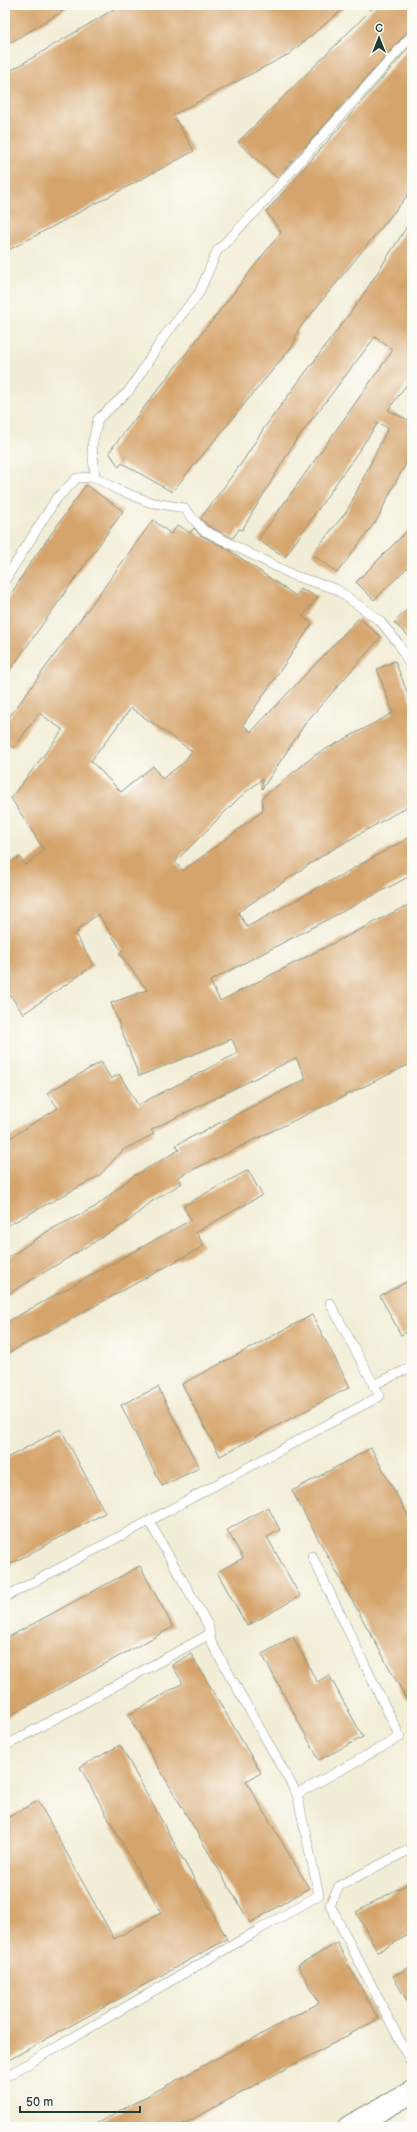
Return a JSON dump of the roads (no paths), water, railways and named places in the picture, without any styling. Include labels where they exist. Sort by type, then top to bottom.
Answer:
[{"type":"main road","points":[[349,2127],[412,2092]]},
{"type":"lane","points":[[95,477],[92,446],[98,419],[129,391],[163,338],[199,293],[217,251],[258,209],[412,35]]},
{"type":"lane","points":[[5,580],[56,499],[77,478],[95,477],[116,489],[149,502],[184,508],[203,530],[295,576],[336,590],[380,621],[398,643],[412,669]]},
{"type":"lane","points":[[5,1597],[380,1396],[330,1303]]},
{"type":"lane","points":[[373,1384],[412,1367]]},
{"type":"lane","points":[[5,2077],[320,1895],[296,1794],[211,1642],[208,1625],[149,1521]]},
{"type":"lane","points":[[296,1794],[400,1737],[312,1556]]},
{"type":"lane","points":[[5,1746],[210,1634]]},
{"type":"lane","points":[[412,1848],[339,1886],[330,1904],[412,2064]]}]
